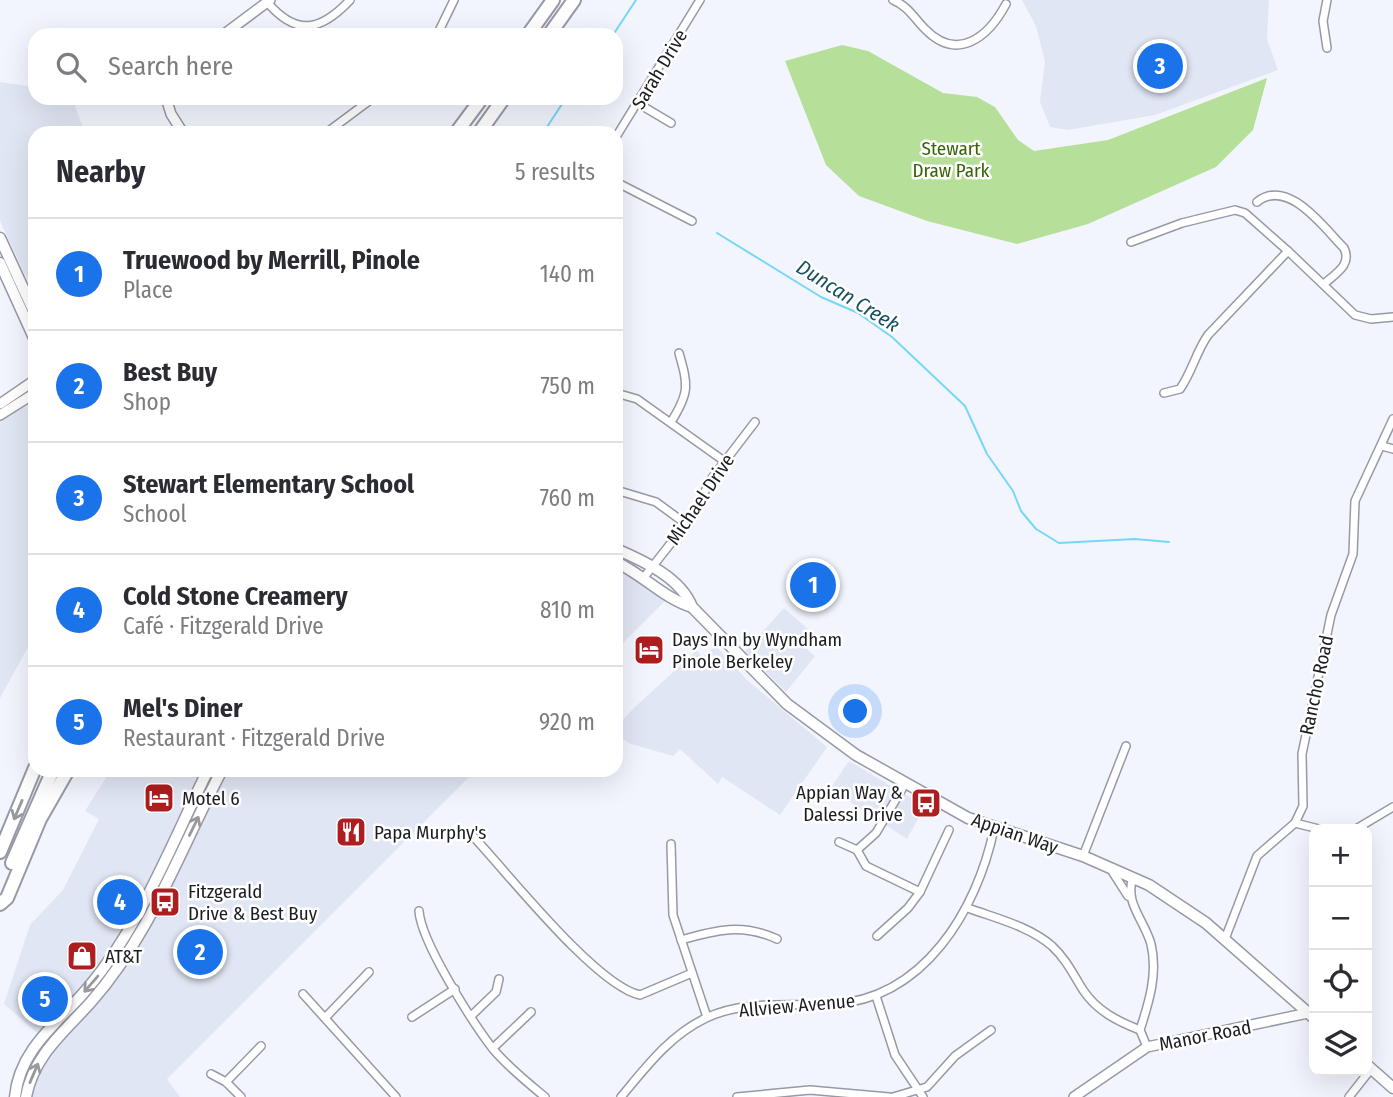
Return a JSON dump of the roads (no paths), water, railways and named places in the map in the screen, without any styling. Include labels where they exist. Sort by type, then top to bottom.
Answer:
[{"type":"highway","points":[[533,28],[553,0]]},
{"type":"highway","points":[[554,28],[573,0]]},
{"type":"highway","points":[[461,126],[477,105]]},
{"type":"highway","points":[[484,126],[499,105]]},
{"type":"highway","points":[[0,852],[31,777]]},
{"type":"highway","points":[[0,896],[24,832],[50,777]]},
{"type":"highway","points":[[0,904],[7,898],[40,819],[64,777]]},
{"type":"main road","points":[[0,238],[28,299]]},
{"type":"main road","points":[[0,263],[28,325]]},
{"type":"main road","name":"Appian Way","points":[[623,552],[653,567],[687,592],[692,607],[787,704],[856,755],[905,784],[994,829],[1083,856],[1133,877],[1192,912],[1309,1014]]},
{"type":"main road","name":"Appian Way","points":[[623,565],[645,576],[681,604],[692,607]]},
{"type":"main road","points":[[15,1097],[20,1070],[27,1056],[104,970],[128,932],[205,777]]},
{"type":"main road","points":[[26,1097],[32,1075],[46,1051],[117,970],[136,942],[218,777]]},
{"type":"main road","points":[[1372,1070],[1393,1088]]},
{"type":"street","points":[[232,28],[269,1],[283,21],[303,28],[316,24],[349,0]]},
{"type":"street","points":[[440,28],[454,0]]},
{"type":"street","name":"Sarah Drive","points":[[623,127],[700,0]]},
{"type":"street","points":[[893,0],[903,4],[927,31],[955,44],[981,39],[996,23],[1007,1]]},
{"type":"street","points":[[1327,0],[1322,20],[1327,48]]},
{"type":"street","points":[[639,104],[671,122]]},
{"type":"street","points":[[168,105],[179,126]]},
{"type":"street","points":[[335,126],[364,105]]},
{"type":"street","points":[[623,186],[692,221]]},
{"type":"street","points":[[1257,202],[1272,194],[1286,197],[1299,204],[1344,248],[1348,256],[1346,263],[1324,284]]},
{"type":"street","points":[[1131,242],[1182,223],[1236,210],[1245,213],[1355,315],[1371,319],[1393,317]]},
{"type":"street","points":[[1164,393],[1180,389],[1190,375],[1199,348],[1208,335],[1288,251]]},
{"type":"street","points":[[671,422],[685,400],[688,384],[679,353]]},
{"type":"street","points":[[0,404],[28,385]]},
{"type":"street","points":[[623,395],[637,399],[724,461]]},
{"type":"street","points":[[0,415],[28,397]]},
{"type":"street","name":"Rancho Road","points":[[1295,823],[1303,806],[1302,754],[1331,615],[1353,554],[1355,501],[1393,419]]},
{"type":"street","name":"Michael Drive","points":[[645,576],[685,524],[724,461],[754,422]]},
{"type":"street","points":[[1381,446],[1393,449]]},
{"type":"street","points":[[623,492],[656,502],[685,524]]},
{"type":"street","points":[[1083,856],[1126,746]]},
{"type":"street","points":[[857,850],[876,833],[905,784]]},
{"type":"street","points":[[1364,824],[1393,807]]},
{"type":"street","points":[[1225,939],[1257,856],[1295,823],[1309,826]]},
{"type":"street","name":"Allview Avenue","points":[[621,1097],[663,1048],[707,1017],[760,1005],[835,1004],[876,996],[897,985],[931,958],[968,908],[994,829]]},
{"type":"street","points":[[877,936],[908,908],[920,892],[949,830]]},
{"type":"street","points":[[471,834],[594,965],[628,992],[640,995],[692,973]]},
{"type":"street","points":[[839,842],[857,850],[866,866],[920,892]]},
{"type":"street","points":[[670,844],[673,915],[707,1017]]},
{"type":"street","points":[[1110,867],[1131,901],[1150,943],[1154,970],[1150,1001],[1140,1030],[1147,1047]]},
{"type":"street","points":[[1131,901],[1129,889],[1133,877]]},
{"type":"street","points":[[968,908],[1032,933],[1051,945],[1069,964],[1084,991],[1098,1007],[1115,1020],[1140,1030]]},
{"type":"street","points":[[419,911],[420,921],[471,1016],[493,1048],[545,1097]]},
{"type":"street","points":[[681,940],[718,929],[743,928],[776,939]]},
{"type":"street","points":[[324,1018],[369,972]]},
{"type":"street","points":[[471,1016],[496,992],[499,979]]},
{"type":"street","points":[[412,1017],[455,989]]},
{"type":"street","points":[[303,994],[396,1097]]},
{"type":"street","points":[[876,996],[895,1055],[921,1094]]},
{"type":"street","points":[[493,1048],[531,1012]]},
{"type":"street","name":"Manor Road","points":[[1073,1097],[1147,1047],[1309,1016]]},
{"type":"street","points":[[737,1097],[810,1090],[891,1097],[921,1094],[972,1041],[991,1030]]},
{"type":"street","points":[[226,1082],[261,1046]]},
{"type":"street","points":[[211,1074],[226,1082],[241,1097]]},
{"type":"street","points":[[1349,1097],[1363,1076]]},
{"type":"waterway","name":"Duncan Creek","points":[[618,28],[636,0]]},
{"type":"waterway","name":"Duncan Creek","points":[[548,126],[561,105]]},
{"type":"waterway","name":"Duncan Creek","points":[[717,233],[821,297],[858,313],[892,337],[965,406],[987,454],[1013,491],[1021,511],[1036,529],[1059,543],[1135,539],[1169,542]]},
{"type":"place","name":"Stewart Elementary School","points":[[1160,66]]},
{"type":"place","name":"Truewood by Merrill, Pinole","points":[[813,585]]},
{"type":"place","name":"Days Inn by Wyndham Pinole Berkeley","points":[[649,650]]},
{"type":"place","name":"Motel 6","points":[[159,798]]},
{"type":"place","name":"Appian Way & Dalessi Drive","points":[[926,803]]},
{"type":"place","name":"Papa Murphy's","points":[[351,832]]},
{"type":"place","name":"Cold Stone Creamery","points":[[120,902]]},
{"type":"place","name":"Fitzgerald Drive & Best Buy","points":[[165,902]]},
{"type":"place","name":"Best Buy","points":[[200,952]]},
{"type":"place","name":"AT&T","points":[[82,956]]},
{"type":"place","name":"Mel's Diner","points":[[45,999]]},
{"type":"park label","name":"Stewart Draw Park","points":[[951,159]]}]
